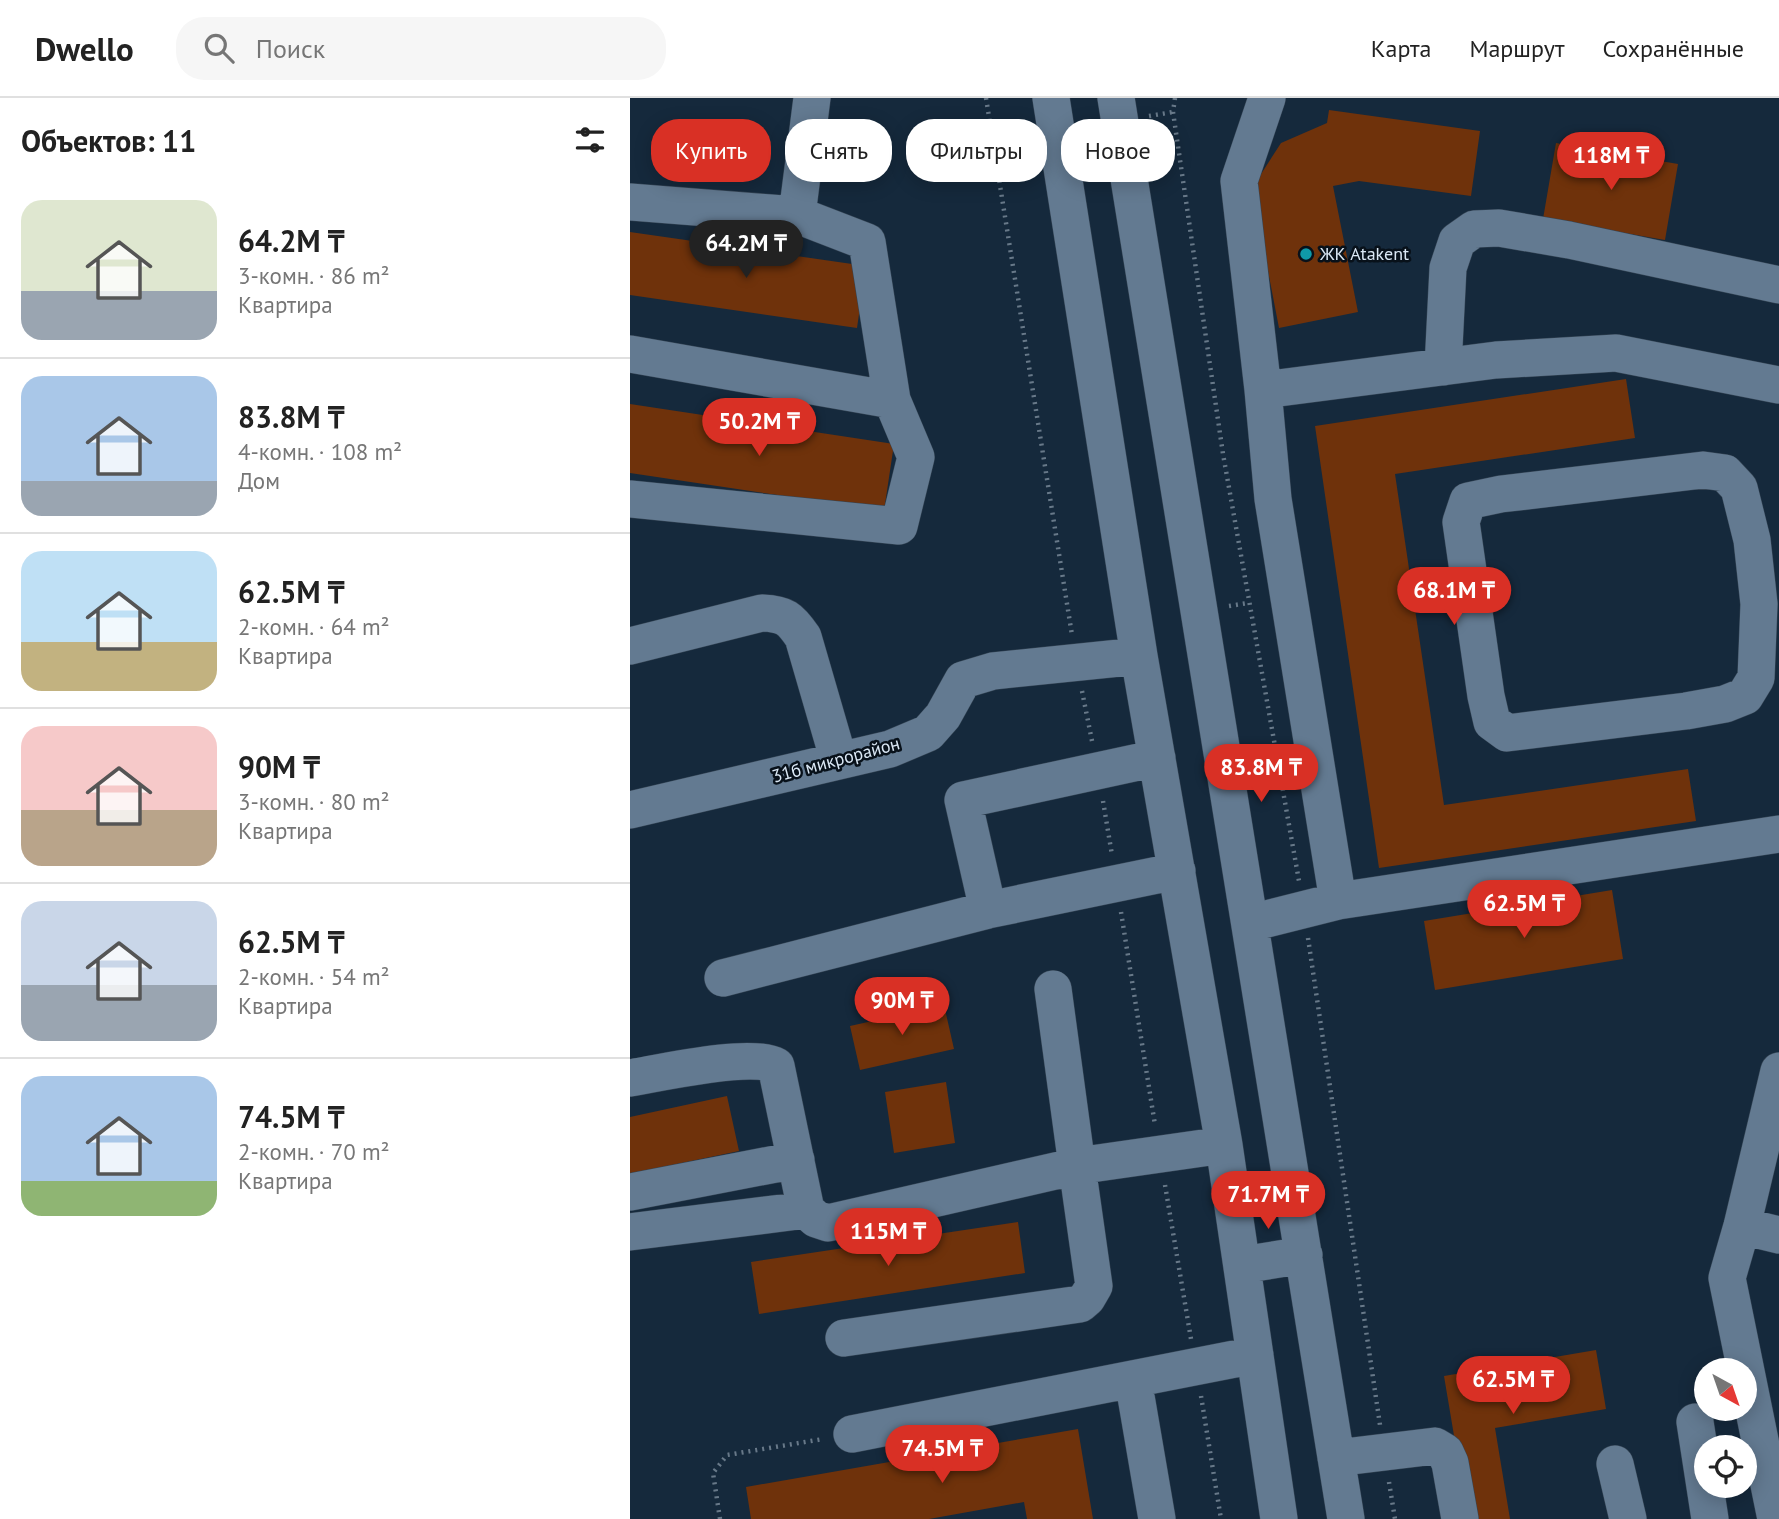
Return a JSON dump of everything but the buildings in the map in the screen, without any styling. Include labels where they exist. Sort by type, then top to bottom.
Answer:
[{"type":"street","points":[[797,215],[813,98]]},
{"type":"street","points":[[1051,98],[1139,656],[1224,1145],[1279,1519]]},
{"type":"street","points":[[1267,98],[1239,181],[1321,905]]},
{"type":"street","points":[[1131,107],[1251,923],[1346,1519]]},
{"type":"street","points":[[630,202],[797,215],[867,242],[892,400],[916,457],[899,526],[630,499]]},
{"type":"street","points":[[1443,367],[1448,268],[1457,241],[1474,229],[1499,228],[1569,240],[1779,285]]},
{"type":"street","points":[[1263,390],[1496,360],[1616,353],[1779,385]]},
{"type":"street","points":[[630,354],[892,400]]},
{"type":"street","points":[[1703,470],[1725,473],[1740,488],[1769,605],[1756,678],[1745,696],[1725,704],[1686,711],[1507,733],[1492,722],[1486,695],[1461,522],[1468,501],[1501,494],[1680,472],[1703,470]]},
{"type":"street","points":[[630,646],[762,612],[780,614],[794,624],[803,637],[839,761]]},
{"type":"street","name":"31б микрорайон","points":[[630,810],[890,749],[928,733],[943,716],[952,695],[963,680],[993,671],[1139,656]]},
{"type":"street","points":[[988,910],[963,800],[1157,758]]},
{"type":"street","points":[[1251,923],[1321,905],[1779,834]]},
{"type":"street","points":[[723,978],[988,910],[1177,871]]},
{"type":"street","points":[[844,1338],[1080,1304],[1087,1298],[1094,1286],[1053,989]]},
{"type":"street","points":[[630,1079],[718,1062],[772,1063],[779,1069],[806,1210],[816,1219],[828,1223],[1077,1166],[1224,1145]]},
{"type":"street","points":[[1776,1519],[1774,1472],[1727,1278],[1779,1071]]},
{"type":"street","points":[[630,1192],[796,1160]]},
{"type":"street","points":[[630,1231],[806,1210]]},
{"type":"street","points":[[1742,1226],[1779,1235]]},
{"type":"street","points":[[1242,1265],[1304,1255]]},
{"type":"street","points":[[852,1434],[1255,1356]]},
{"type":"street","points":[[1133,1379],[1157,1519]]},
{"type":"street","points":[[1695,1422],[1710,1519]]},
{"type":"street","points":[[1336,1458],[1436,1446],[1445,1452],[1450,1463],[1460,1519]]},
{"type":"street","points":[[1615,1464],[1628,1519]]},
{"type":"path","points":[[986,98],[990,119]]},
{"type":"path","points":[[1175,98],[1173,112],[1223,454],[1249,603],[1321,905],[1384,1452],[1395,1519]]},
{"type":"path","points":[[1131,107],[1173,112]]},
{"type":"path","points":[[1000,182],[1077,662],[1117,883],[1159,1154],[1221,1519]]},
{"type":"path","points":[[1229,606],[1249,603]]},
{"type":"path","points":[[720,1519],[713,1473],[727,1455],[852,1434]]},
{"type":"place","name":"ЖК Atakent","points":[[1306,254]]}]
